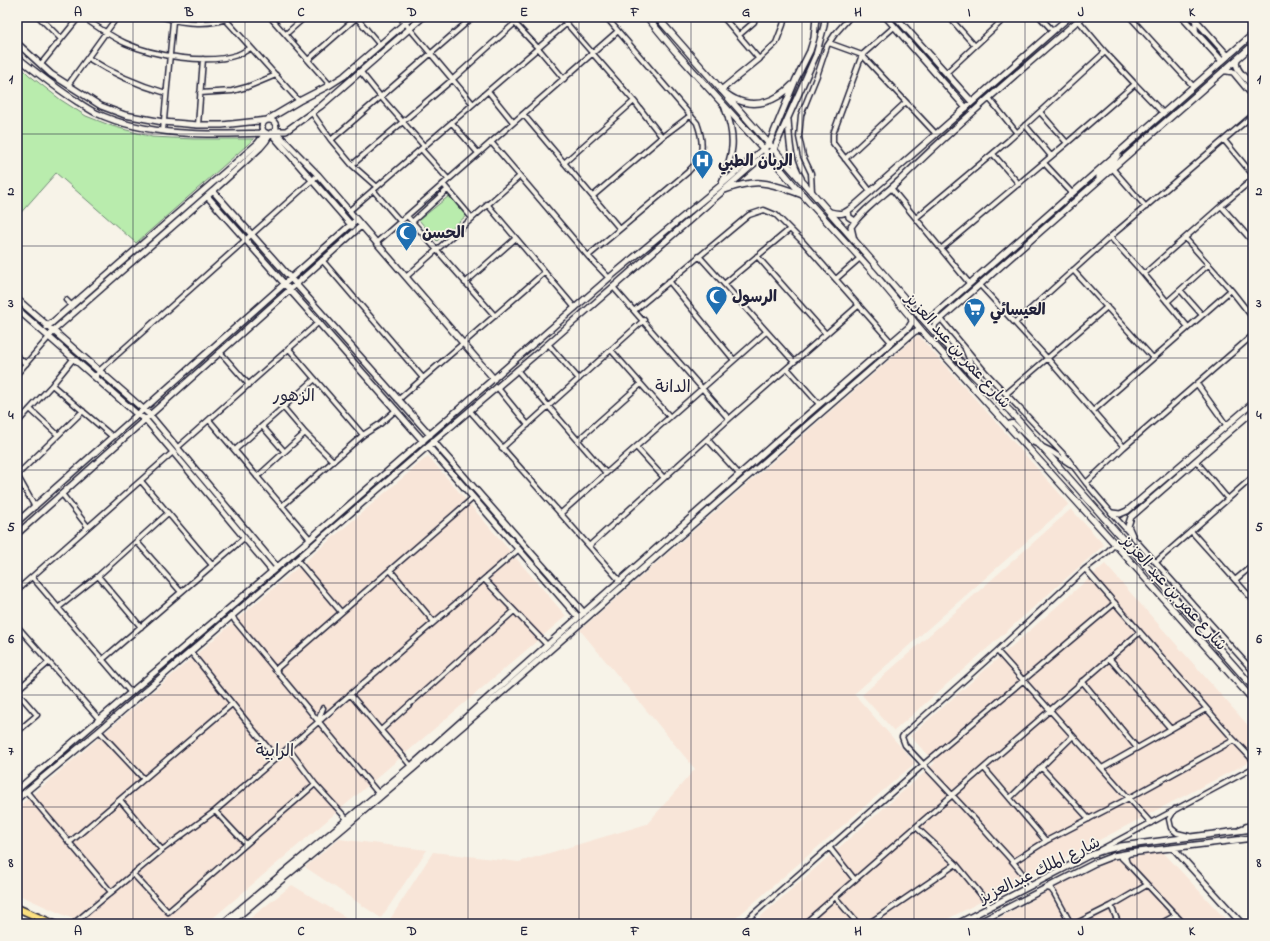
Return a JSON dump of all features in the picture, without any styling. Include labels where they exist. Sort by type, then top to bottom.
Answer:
[{"type":"main road","name":"شارع عمر بن عبد العزيز","points":[[647,17],[675,51],[768,154],[803,196],[860,258],[923,332],[1115,544],[1253,700]]},
{"type":"main road","name":"شارع عمر بن عبد العزيز","points":[[659,18],[935,333],[978,380],[1010,411],[1253,687]]},
{"type":"main road","points":[[17,908],[54,924]]},
{"type":"street","points":[[39,17],[61,39]]},
{"type":"street","points":[[41,64],[79,17]]},
{"type":"street","points":[[83,17],[105,33],[144,51],[156,54],[203,59],[237,55],[251,48]]},
{"type":"street","points":[[68,85],[117,17]]},
{"type":"street","points":[[163,17],[173,20],[213,23],[232,17]]},
{"type":"street","points":[[270,17],[330,85]]},
{"type":"street","points":[[286,34],[305,17]]},
{"type":"street","points":[[400,17],[474,104]]},
{"type":"street","points":[[412,17],[344,76],[267,120],[262,125],[263,130],[271,132],[318,176],[494,379]]},
{"type":"street","points":[[17,57],[65,94],[96,113],[131,126],[172,132],[236,134],[286,131],[312,113],[423,17]]},
{"type":"street","points":[[331,140],[473,17]]},
{"type":"street","points":[[509,17],[564,79]]},
{"type":"street","points":[[561,17],[634,101],[662,137]]},
{"type":"street","points":[[588,256],[688,172],[699,159],[702,148],[701,134],[697,123],[606,17]]},
{"type":"street","points":[[723,17],[759,58]]},
{"type":"street","points":[[739,35],[754,22],[755,17]]},
{"type":"street","points":[[784,17],[783,25],[776,43],[722,90],[735,99],[747,103],[762,104],[786,92],[796,79]]},
{"type":"street","points":[[17,799],[548,344],[613,287],[769,144],[796,79],[810,50],[814,38],[816,17]]},
{"type":"street","points":[[17,790],[310,539],[609,278],[774,149],[816,55],[825,17]]},
{"type":"street","points":[[812,192],[811,173],[803,156],[799,137],[801,115],[829,43],[850,17]]},
{"type":"street","points":[[886,17],[966,108]]},
{"type":"street","points":[[896,17],[972,102]]},
{"type":"street","points":[[949,17],[975,46]]},
{"type":"street","points":[[994,17],[999,23]]},
{"type":"street","points":[[946,73],[1006,17]]},
{"type":"street","points":[[1040,17],[1052,31]]},
{"type":"street","points":[[830,212],[839,215],[848,211],[1069,17]]},
{"type":"street","points":[[1130,17],[1193,86]]},
{"type":"street","points":[[1182,17],[1222,61]]},
{"type":"street","points":[[308,60],[356,18],[380,45]]},
{"type":"street","points":[[1194,18],[1196,33]]},
{"type":"street","points":[[1194,18],[1228,56]]},
{"type":"street","points":[[854,240],[851,227],[860,215],[989,98],[1080,19],[1105,52],[1163,113]]},
{"type":"street","points":[[163,131],[173,20]]},
{"type":"street","points":[[226,20],[299,101]]},
{"type":"street","points":[[352,164],[453,79],[515,23]]},
{"type":"street","points":[[349,211],[566,24]]},
{"type":"street","points":[[871,192],[833,143],[833,134],[862,55],[894,26]]},
{"type":"street","points":[[376,243],[618,31]]},
{"type":"street","points":[[920,316],[927,318],[933,316],[1253,34]]},
{"type":"street","points":[[17,43],[51,74],[101,106],[125,115],[164,122],[198,125],[222,125],[271,120],[275,123],[276,127],[48,325],[43,331]]},
{"type":"street","points":[[829,43],[862,55],[936,134]]},
{"type":"street","points":[[935,333],[934,326],[1253,45]]},
{"type":"street","points":[[916,218],[993,154],[1105,52]]},
{"type":"street","points":[[88,58],[106,70],[134,83],[166,93]]},
{"type":"street","points":[[1237,58],[1236,64],[1253,86]]},
{"type":"street","points":[[198,125],[203,59]]},
{"type":"street","points":[[1235,75],[1235,70],[1240,71]]},
{"type":"street","points":[[1222,72],[1230,71],[1253,96]]},
{"type":"street","points":[[360,72],[448,179]]},
{"type":"street","points":[[200,93],[232,91],[247,87],[276,75]]},
{"type":"street","points":[[942,248],[1044,163],[1135,84]]},
{"type":"street","points":[[488,91],[513,122]]},
{"type":"street","points":[[989,98],[1017,132]]},
{"type":"street","points":[[564,163],[634,101]]},
{"type":"street","points":[[845,159],[906,102]]},
{"type":"street","points":[[721,189],[733,147],[731,125],[725,107]]},
{"type":"street","points":[[1040,112],[1067,143]]},
{"type":"street","points":[[312,113],[331,140],[352,164],[377,187]]},
{"type":"street","points":[[523,114],[620,229]]},
{"type":"street","points":[[593,196],[662,137],[691,115]]},
{"type":"street","points":[[1015,323],[1110,237],[1253,115]]},
{"type":"street","points":[[788,119],[789,147],[792,160],[806,186]]},
{"type":"street","points":[[452,123],[478,153]]},
{"type":"street","points":[[1025,125],[1051,156]]},
{"type":"street","points":[[271,132],[356,231]]},
{"type":"street","points":[[17,374],[54,330],[213,191],[260,148],[271,132]]},
{"type":"street","points":[[1224,140],[1253,175]]},
{"type":"street","points":[[491,142],[588,256],[609,278]]},
{"type":"street","points":[[1102,178],[1099,178],[1099,175],[1113,162],[1122,150]]},
{"type":"street","points":[[993,154],[1019,184]]},
{"type":"street","points":[[1044,163],[1074,196],[1073,199],[1060,210],[1048,224]]},
{"type":"street","points":[[1112,168],[1146,207]]},
{"type":"street","points":[[92,374],[97,375],[100,370],[245,239],[318,176]]},
{"type":"street","points":[[406,277],[520,176]]},
{"type":"street","points":[[1144,274],[1253,179]]},
{"type":"street","points":[[721,189],[760,182],[803,196]]},
{"type":"street","points":[[442,184],[472,218]]},
{"type":"street","points":[[891,188],[942,248],[969,283]]},
{"type":"street","points":[[373,190],[400,221]]},
{"type":"street","points":[[412,222],[447,190]]},
{"type":"street","points":[[213,191],[430,435]]},
{"type":"street","points":[[207,196],[423,441]]},
{"type":"street","points":[[487,204],[575,308]]},
{"type":"street","points":[[1221,206],[1253,242]]},
{"type":"street","points":[[635,310],[749,215],[764,210],[776,215],[790,229],[891,342],[892,347],[882,356],[874,367]]},
{"type":"street","points":[[848,211],[849,217],[855,221]]},
{"type":"street","points":[[407,216],[494,316]]},
{"type":"street","points":[[17,522],[356,220]]},
{"type":"street","points":[[17,534],[361,226]]},
{"type":"street","points":[[724,284],[790,229]]},
{"type":"street","points":[[1110,237],[1144,274],[1188,328]]},
{"type":"street","points":[[465,283],[516,238]]},
{"type":"street","points":[[1185,238],[1231,290],[1253,318]]},
{"type":"street","points":[[318,254],[320,262],[423,378]]},
{"type":"street","points":[[699,256],[794,362]]},
{"type":"street","points":[[757,256],[826,334]]},
{"type":"street","points":[[836,279],[860,258]]},
{"type":"street","points":[[1167,302],[1208,265]]},
{"type":"street","points":[[1073,270],[1153,358]]},
{"type":"street","points":[[398,400],[545,272]]},
{"type":"street","points":[[669,282],[734,360]]},
{"type":"street","points":[[980,285],[1048,359],[1124,447]]},
{"type":"street","points":[[613,287],[644,320],[729,419]]},
{"type":"street","points":[[1181,290],[1202,315]]},
{"type":"street","points":[[1093,411],[1231,290]]},
{"type":"street","points":[[17,299],[150,414],[175,450],[244,538],[272,571]]},
{"type":"street","points":[[66,300],[71,305]]},
{"type":"street","points":[[589,546],[729,419],[859,305]]},
{"type":"street","points":[[1006,394],[1107,307]]},
{"type":"street","points":[[17,309],[145,420],[175,450],[277,567]]},
{"type":"street","points":[[933,316],[942,319],[986,373],[1053,443],[1112,513],[1253,671]]},
{"type":"street","points":[[222,924],[410,766],[547,646],[739,474],[911,324],[910,317]]},
{"type":"street","points":[[502,448],[644,320]]},
{"type":"street","points":[[17,590],[319,322]]},
{"type":"street","points":[[229,924],[346,826],[587,618],[914,332],[918,330],[923,332]]},
{"type":"street","points":[[560,514],[766,332]]},
{"type":"street","points":[[1086,483],[1124,447],[1253,335]]},
{"type":"street","points":[[548,344],[579,379]]},
{"type":"street","points":[[963,344],[978,380]]},
{"type":"street","points":[[289,349],[363,435]]},
{"type":"street","points":[[611,350],[670,417]]},
{"type":"street","points":[[220,352],[249,385]]},
{"type":"street","points":[[526,352],[525,358],[526,360],[529,360]]},
{"type":"street","points":[[17,356],[26,364]]},
{"type":"street","points":[[17,423],[74,358]]},
{"type":"street","points":[[512,363],[516,364],[517,371],[606,473]]},
{"type":"street","points":[[787,368],[819,404]]},
{"type":"street","points":[[235,450],[315,379]]},
{"type":"street","points":[[52,384],[113,437]]},
{"type":"street","points":[[578,440],[641,384]]},
{"type":"street","points":[[1197,384],[1227,426]]},
{"type":"street","points":[[497,387],[528,425]]},
{"type":"street","points":[[1112,513],[1120,514],[1127,511],[1253,403]]},
{"type":"street","points":[[283,407],[333,461]]},
{"type":"street","points":[[30,409],[58,435]]},
{"type":"street","points":[[282,506],[363,435],[380,424],[396,410]]},
{"type":"street","points":[[34,507],[17,475],[82,411]]},
{"type":"street","points":[[470,411],[620,581]]},
{"type":"street","points":[[1132,535],[1128,526],[1132,517],[1253,411]]},
{"type":"street","points":[[209,420],[310,539]]},
{"type":"street","points":[[1008,425],[1013,423],[1032,442],[1061,457],[1075,468]]},
{"type":"street","points":[[262,426],[284,451]]},
{"type":"street","points":[[257,477],[305,432]]},
{"type":"street","points":[[707,439],[739,474]]},
{"type":"street","points":[[433,441],[581,615]]},
{"type":"street","points":[[428,446],[519,549],[581,615],[587,618]]},
{"type":"street","points":[[636,447],[664,478]]},
{"type":"street","points":[[1196,461],[1228,499]]},
{"type":"street","points":[[1156,562],[1253,477]]},
{"type":"street","points":[[141,481],[212,565]]},
{"type":"street","points":[[62,494],[88,527]]},
{"type":"street","points":[[275,670],[473,498]]},
{"type":"street","points":[[1127,511],[1127,516],[1132,517]]},
{"type":"street","points":[[58,608],[98,576],[168,513]]},
{"type":"street","points":[[1191,531],[1253,600]]},
{"type":"street","points":[[102,660],[244,538]]},
{"type":"street","points":[[137,542],[181,592]]},
{"type":"street","points":[[1030,885],[1028,880],[953,795],[906,745],[903,740],[904,734],[997,651],[1085,569],[1115,544]]},
{"type":"street","points":[[74,924],[162,850],[215,811],[519,549]]},
{"type":"street","points":[[297,560],[341,612]]},
{"type":"street","points":[[1235,580],[1253,565]]},
{"type":"street","points":[[1085,569],[1253,760]]},
{"type":"street","points":[[390,570],[434,622]]},
{"type":"street","points":[[98,576],[141,626]]},
{"type":"street","points":[[32,577],[130,693]]},
{"type":"street","points":[[484,579],[547,646]]},
{"type":"street","points":[[742,924],[924,765],[1115,603]]},
{"type":"street","points":[[381,730],[514,611]]},
{"type":"street","points":[[1202,614],[1213,642]]},
{"type":"street","points":[[232,616],[378,793]]},
{"type":"street","points":[[17,626],[100,720]]},
{"type":"street","points":[[804,924],[1140,632]]},
{"type":"street","points":[[190,651],[276,758]]},
{"type":"street","points":[[997,651],[1151,823]]},
{"type":"street","points":[[1110,658],[1171,729]]},
{"type":"street","points":[[17,732],[37,715],[17,691],[49,662]]},
{"type":"street","points":[[1082,682],[1137,748]]},
{"type":"street","points":[[350,694],[410,766]]},
{"type":"street","points":[[69,843],[232,704]]},
{"type":"street","points":[[318,722],[323,708]]},
{"type":"street","points":[[1102,768],[1206,708]]},
{"type":"street","points":[[98,731],[144,779]]},
{"type":"street","points":[[1010,798],[1073,736]]},
{"type":"street","points":[[1012,862],[1046,841],[1129,798],[1234,740]]},
{"type":"street","points":[[288,748],[315,784],[347,819]]},
{"type":"street","points":[[1041,767],[1089,819]]},
{"type":"street","points":[[984,768],[1046,841]]},
{"type":"street","points":[[1088,856],[1253,768]]},
{"type":"street","points":[[134,874],[168,912],[315,784]]},
{"type":"street","points":[[26,792],[111,892]]},
{"type":"street","points":[[120,800],[162,850]]},
{"type":"street","points":[[1175,809],[1169,819],[1171,828],[1176,833],[1191,837]]},
{"type":"street","points":[[215,811],[246,844]]},
{"type":"street","points":[[1234,832],[1253,824]]},
{"type":"street","points":[[916,827],[956,864],[987,902],[989,907]]},
{"type":"street","name":"شارع الملك عبدالعزيز","points":[[957,924],[1030,885],[1088,856],[1102,851],[1121,846],[1253,829]]},
{"type":"street","name":"شارع الملك عبدالعزيز","points":[[976,924],[1095,863],[1119,855],[1253,836]]},
{"type":"street","points":[[1182,858],[1180,854],[1181,850],[1188,846]]},
{"type":"street","points":[[829,847],[855,880]]},
{"type":"street","points":[[1170,848],[1175,850],[1242,924]]},
{"type":"street","points":[[1127,863],[1125,857],[1130,853]]},
{"type":"street","points":[[1119,855],[1184,924]]},
{"type":"street","points":[[868,924],[956,864]]},
{"type":"street","points":[[1025,898],[1035,890],[1063,876],[1064,872],[1061,870]]},
{"type":"street","points":[[1075,924],[1111,906],[1147,885]]},
{"type":"street","points":[[1044,888],[1049,888],[1053,891],[1071,924]]},
{"type":"street","points":[[835,897],[858,924]]},
{"type":"street","points":[[1111,906],[1118,924]]},
{"type":"street","points":[[1160,924],[1176,915]]},
{"type":"street","points":[[748,918],[754,924]]},
{"type":"shaded area","points":[[918,335],[1069,504],[854,694],[915,763],[729,924],[387,924],[433,852],[519,862],[647,824],[695,769],[580,630]]},
{"type":"shaded area","points":[[428,456],[566,616],[206,924],[84,924],[17,894],[17,808]]},
{"type":"shaded area","points":[[1071,509],[1104,545],[894,731],[862,695]]},
{"type":"shaded area","points":[[1105,564],[1253,731],[1253,760],[938,924],[752,924],[935,763],[910,736]]},
{"type":"shaded area","points":[[339,839],[427,850],[381,918],[305,867]]},
{"type":"shaded area","points":[[1163,852],[1230,924],[988,924],[1061,884],[1110,861]]},
{"type":"shaded area","points":[[292,885],[357,924],[243,924]]},
{"type":"green space","points":[[17,63],[29,75],[61,100],[86,116],[112,126],[152,137],[254,139],[136,243],[56,173],[17,217]]},
{"type":"green space","points":[[449,196],[466,216],[437,241],[419,220]]},
{"type":"place","name":"الربان الطبي","points":[[702,180]]},
{"type":"place","name":"الحسن","points":[[406,252]]},
{"type":"place","name":"الرسول","points":[[717,316]]},
{"type":"place","name":"العيسائي","points":[[975,328]]},
{"type":"district","name":"الدانة","points":[[673,386]]},
{"type":"district","name":"الزهور","points":[[294,395]]},
{"type":"district","name":"الرابية","points":[[275,750]]}]
